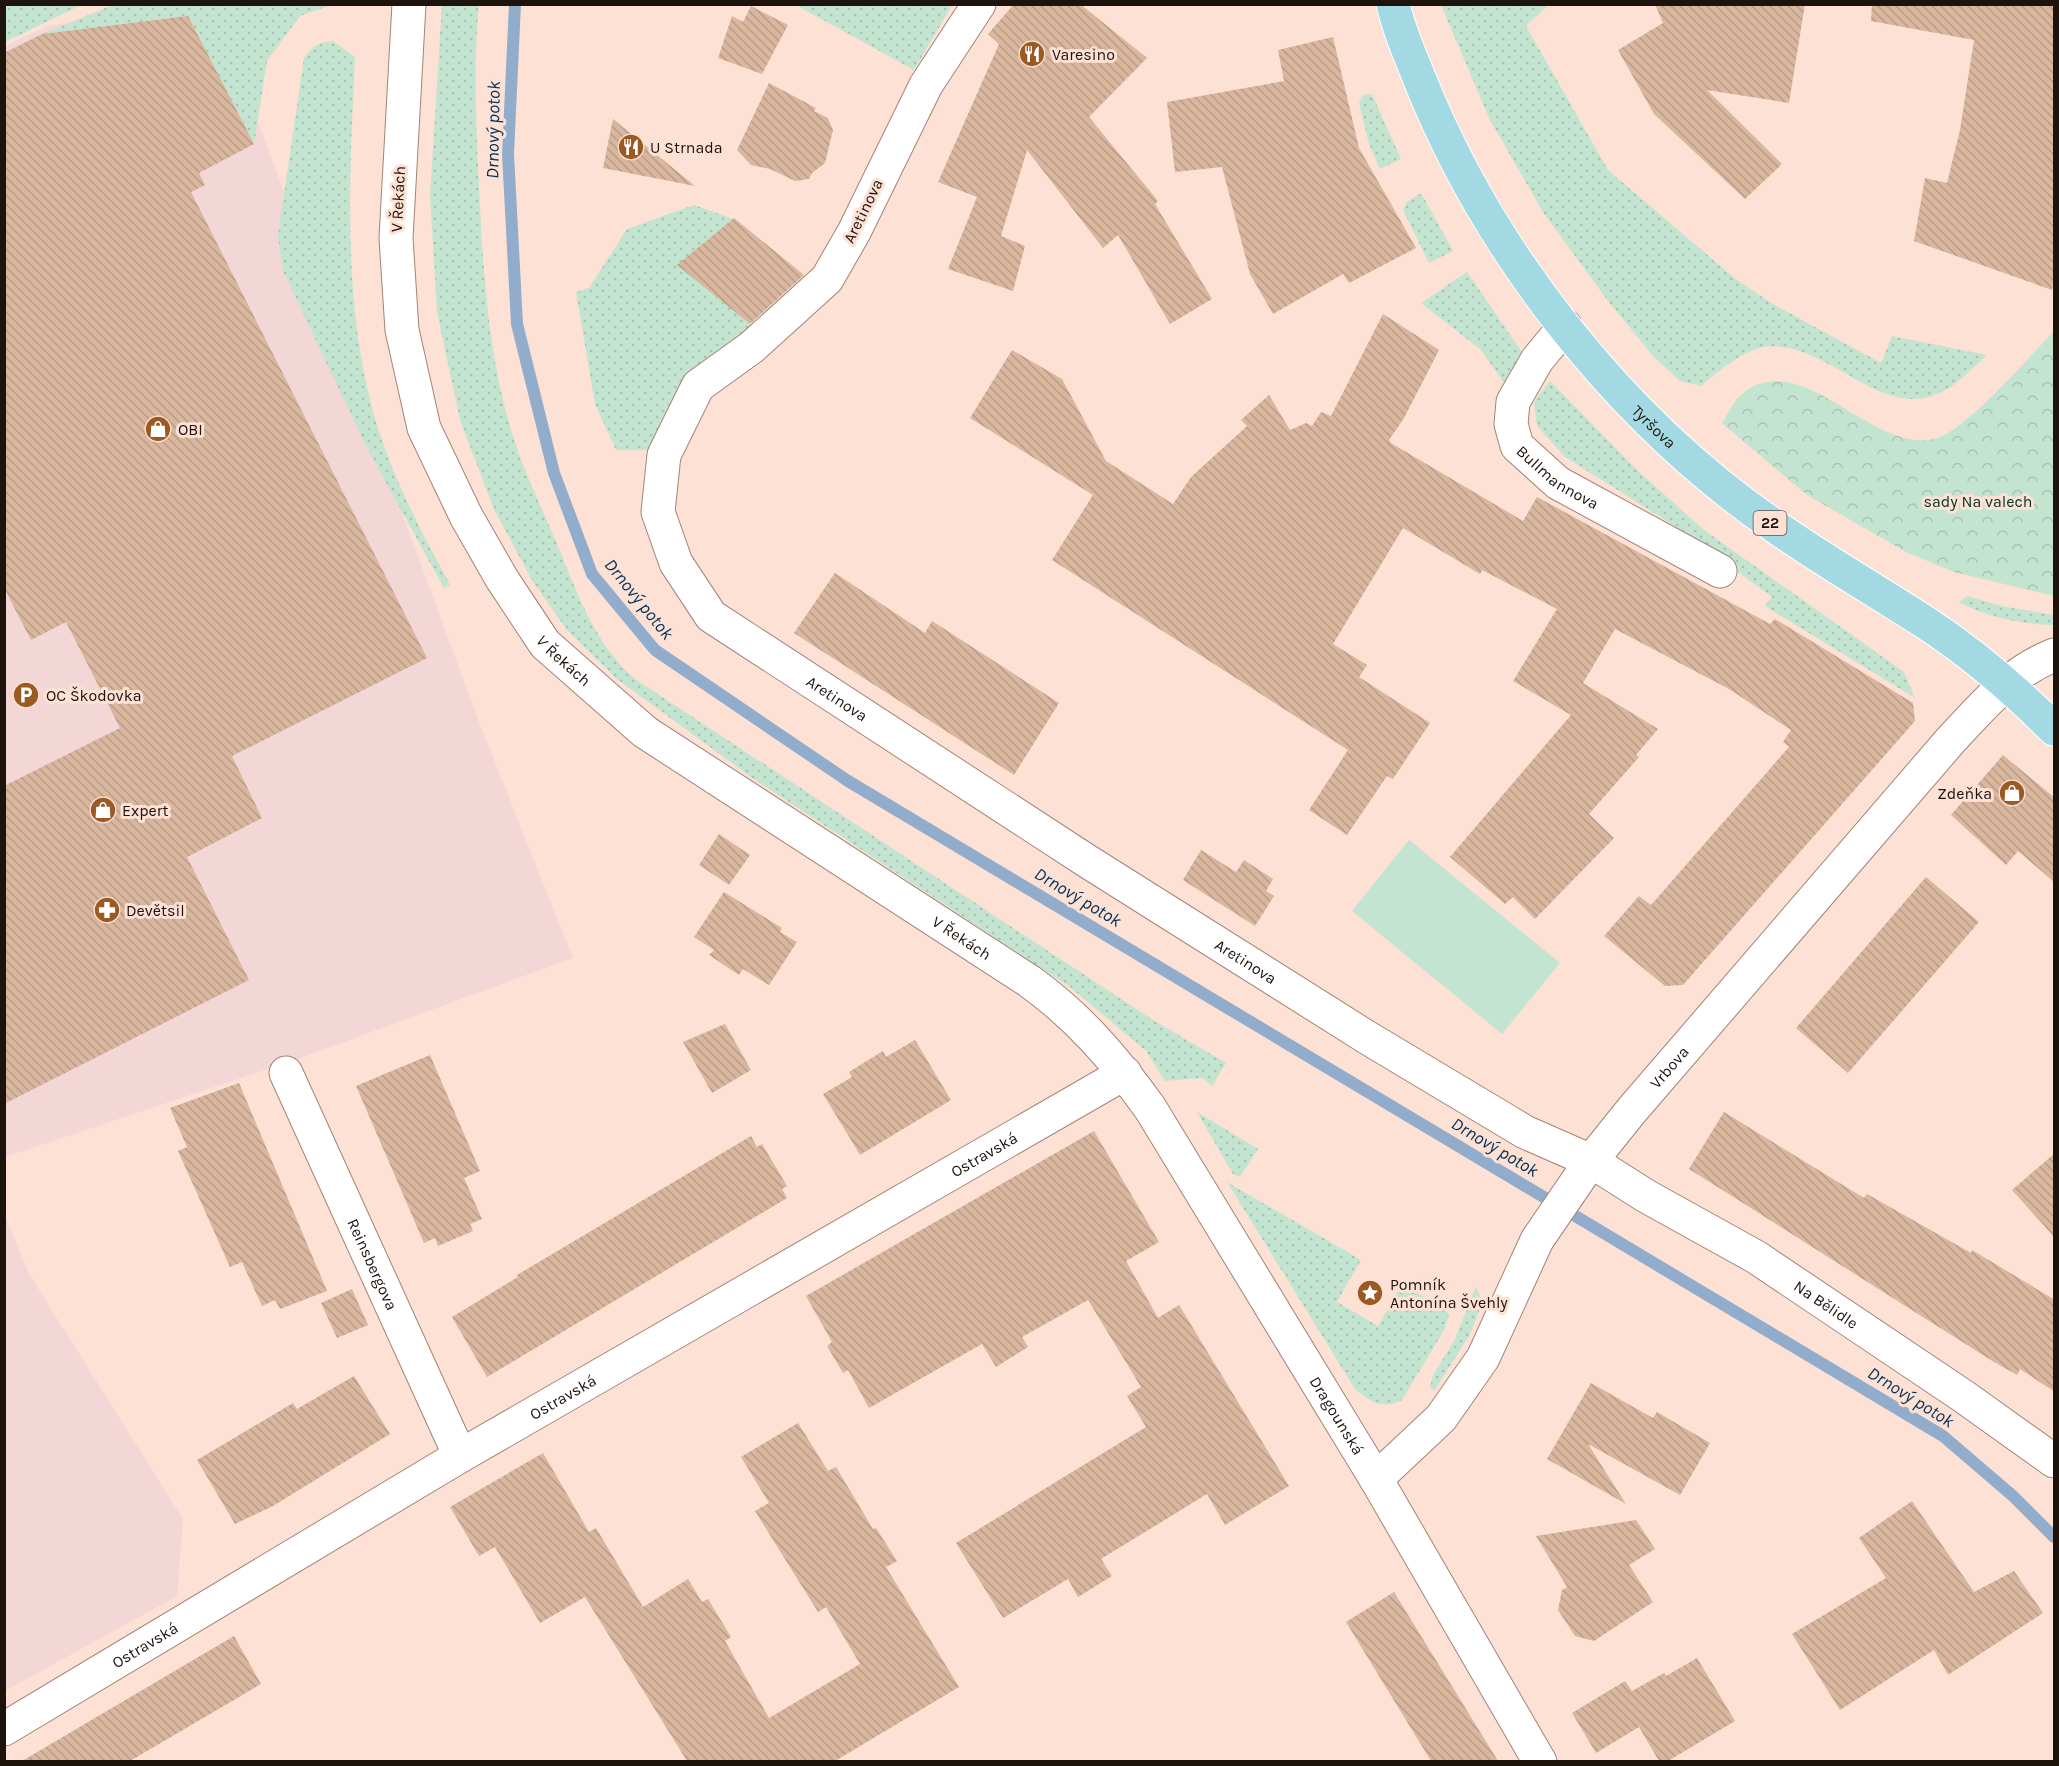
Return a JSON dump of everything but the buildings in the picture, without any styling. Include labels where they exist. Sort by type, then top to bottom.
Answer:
[{"type":"main road","name":"Tyršova","points":[[1393,4],[1398,25],[1434,116],[1470,184],[1513,256],[1564,326],[1636,408],[1705,473],[1772,525],[1928,624],[2006,683],[2055,729]]},
{"type":"street","name":"V Řekách","points":[[409,4],[396,238],[402,330],[424,428],[466,516],[502,579],[545,644],[645,732],[1065,1007],[1125,1073]]},
{"type":"street","name":"Aretinova","points":[[979,4],[926,85],[827,279],[752,347],[698,386],[664,455],[658,512],[676,563],[711,616],[1087,861],[1368,1038],[1585,1169]]},
{"type":"street","name":"Bullmannova","points":[[1564,326],[1537,360],[1513,402],[1511,424],[1517,446],[1557,483],[1720,571]]},
{"type":"street","name":"Vrbova","points":[[1376,1479],[1442,1418],[1484,1358],[1537,1240],[1585,1169],[1632,1110],[1905,792],[2006,683],[2028,666],[2055,655]]},
{"type":"street","name":"Reinsbergova","points":[[286,1073],[460,1456]]},
{"type":"street","name":"Ostravská","points":[[4,1729],[460,1456],[1125,1073]]},
{"type":"street","name":"Dragounská","points":[[1125,1073],[1150,1108],[1376,1479],[1540,1761]]},
{"type":"street","name":"Na Bělidle","points":[[1585,1169],[1646,1196],[1756,1257],[1963,1396],[2055,1461]]},
{"type":"shaded area","name":"OC Škodovka","points":[[198,5],[215,5],[479,722],[573,958],[292,1061],[5,1157],[4,46],[48,26]]},
{"type":"shaded area","points":[[5,1216],[29,1274],[183,1519],[177,1596],[5,1691]]},
{"type":"green space","points":[[5,4],[81,4],[81,5],[5,42]]},
{"type":"green space","points":[[479,4],[476,95],[481,218],[488,316],[499,380],[515,442],[531,483],[582,603],[599,636],[621,666],[635,679],[1153,1020],[1226,1063],[1212,1086],[1202,1078],[1165,1081],[1146,1051],[1070,987],[751,777],[617,679],[567,630],[533,582],[494,509],[460,420],[437,312],[430,195],[442,5]]},
{"type":"green space","points":[[113,5],[331,5],[300,16],[267,61],[254,144],[188,16],[42,34]]},
{"type":"green space","points":[[796,5],[952,5],[914,70]]},
{"type":"green space","points":[[1441,5],[1548,5],[1526,26],[1608,170],[1733,277],[1771,303],[1881,363],[1892,336],[1987,355],[1948,389],[1932,396],[1911,399],[1890,395],[1807,354],[1786,347],[1755,349],[1730,363],[1701,386],[1680,381],[1654,357],[1608,301],[1543,212],[1490,120]]},
{"type":"green space","points":[[333,41],[355,57],[351,156],[351,258],[361,358],[372,407],[387,454],[408,504],[450,585],[444,588],[367,448],[283,271],[278,235],[304,58],[316,45]]},
{"type":"green space","points":[[1372,94],[1401,159],[1380,169],[1369,144],[1359,103],[1363,95]]},
{"type":"green space","points":[[1421,193],[1453,251],[1429,263],[1403,210],[1407,202]]},
{"type":"green space","points":[[694,205],[733,219],[678,265],[755,328],[668,406],[648,450],[616,450],[595,404],[576,292],[589,288],[627,229]]},
{"type":"green space","points":[[1467,272],[1526,358],[1504,383],[1481,350],[1421,303]]},
{"type":"green space","name":"sady Na valech","points":[[2054,331],[2054,596],[1954,572],[1906,552],[1807,495],[1722,423],[1743,393],[1766,382],[1790,383],[1814,392],[1888,432],[1913,440],[1937,438],[1949,432],[1981,407]]},
{"type":"green space","points":[[1550,381],[1637,470],[1704,530],[1904,672],[1915,698],[1765,606],[1772,597],[1678,528],[1565,457],[1537,426],[1534,402]]},
{"type":"green space","points":[[1968,596],[2001,606],[2054,615],[2054,625],[2018,622],[1993,616],[1959,602]]},
{"type":"green space","points":[[1409,840],[1560,963],[1502,1034],[1352,911]]},
{"type":"green space","points":[[1197,1112],[1258,1149],[1240,1177],[1233,1174]]},
{"type":"green space","points":[[1227,1182],[1361,1260],[1337,1302],[1378,1326],[1402,1284],[1443,1308],[1449,1315],[1444,1330],[1402,1400],[1389,1404],[1377,1403],[1355,1389]]},
{"type":"green space","points":[[1476,1287],[1483,1302],[1469,1336],[1434,1391],[1430,1387],[1433,1375],[1454,1341]]},
{"type":"waterway","name":"Drnový potok","points":[[515,4],[508,154],[517,324],[554,473],[592,574],[655,650],[848,781],[1943,1436],[2013,1496],[2054,1537]]},
{"type":"place","name":"Varesino","points":[[1032,54]]},
{"type":"place","name":"U Strnada","points":[[631,147]]},
{"type":"place","name":"OBI","points":[[158,429]]},
{"type":"place","name":"OC Škodovka","points":[[26,695]]},
{"type":"place","name":"Zdeňka","points":[[2012,793]]},
{"type":"place","name":"Expert","points":[[103,810]]},
{"type":"place","name":"Devětsil","points":[[107,910]]},
{"type":"place","name":"Pomník Antonína Švehly","points":[[1370,1293]]}]
